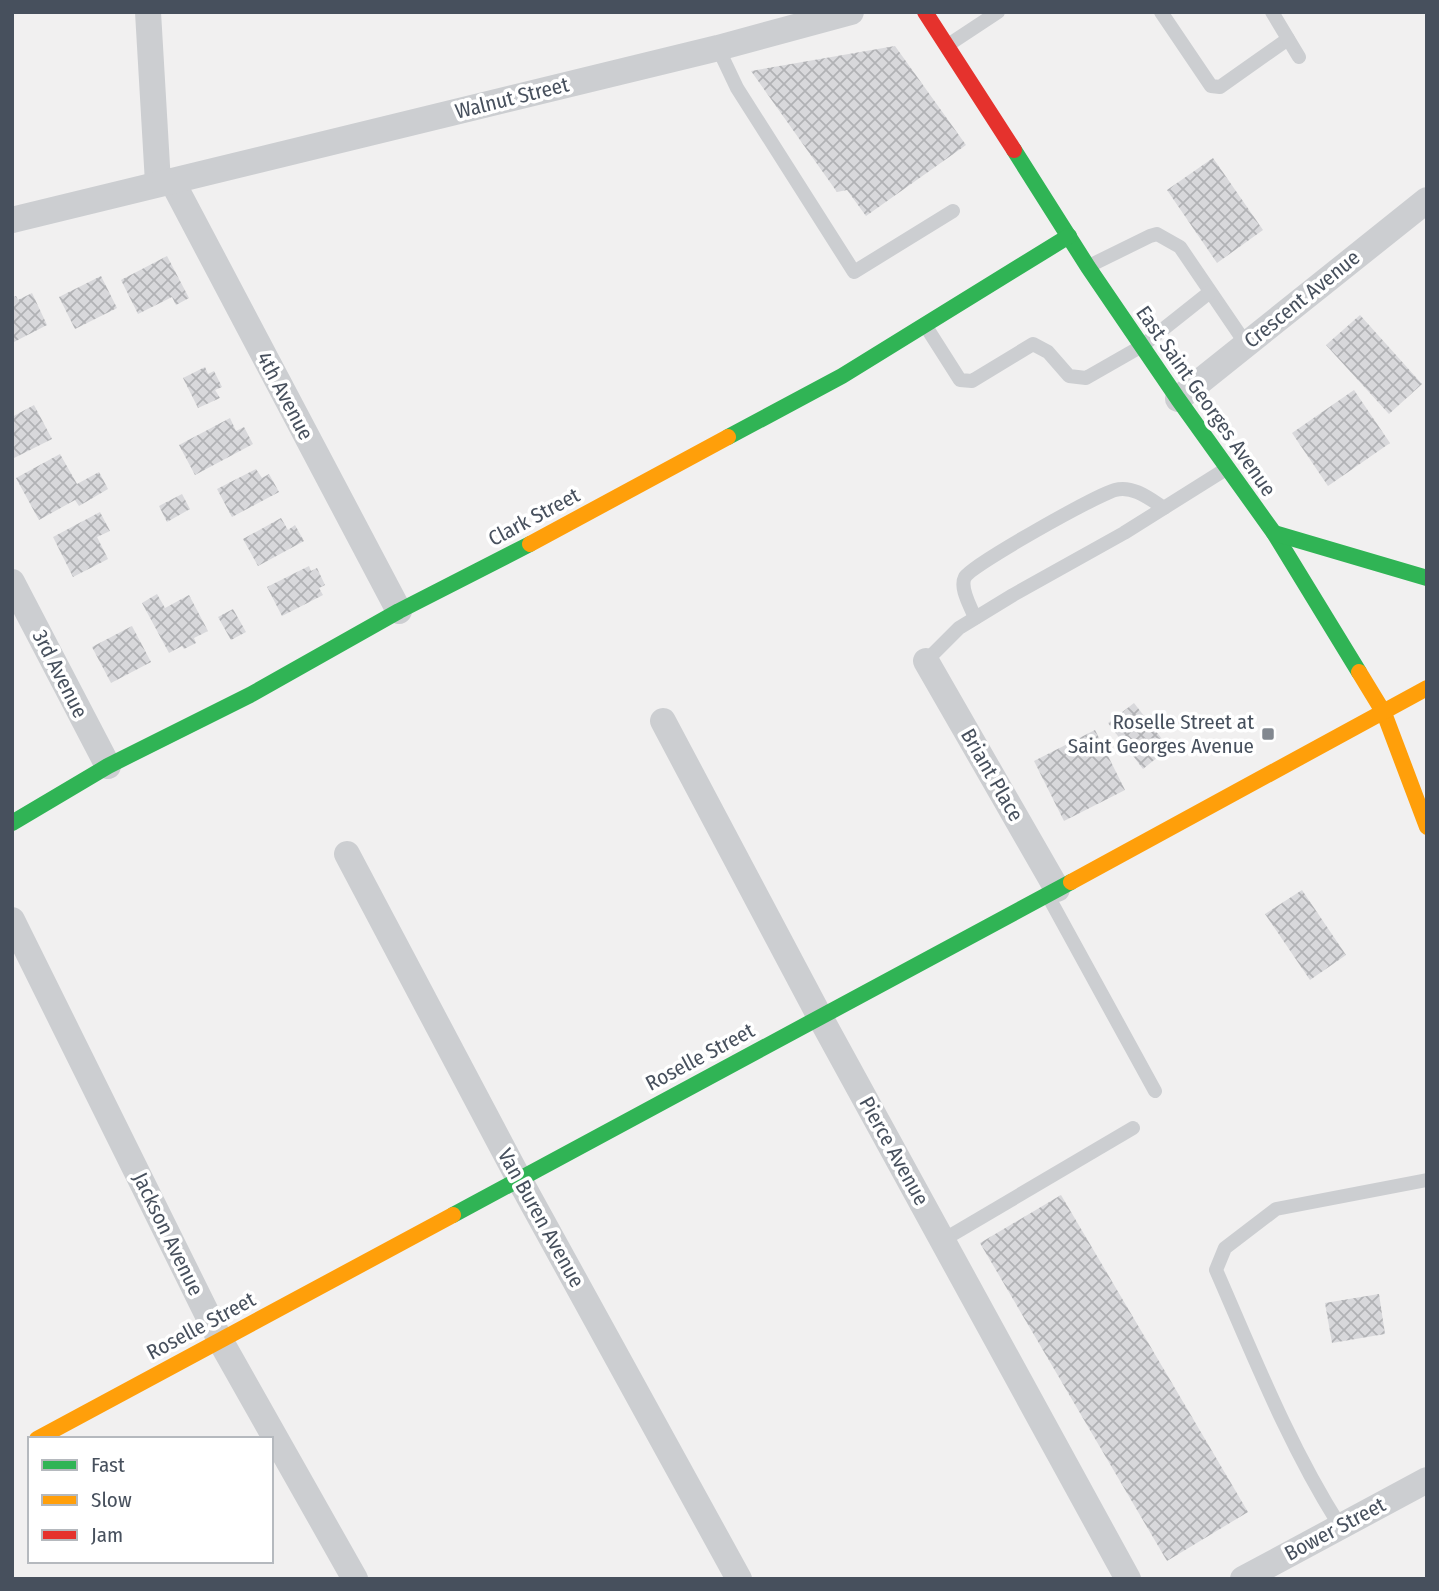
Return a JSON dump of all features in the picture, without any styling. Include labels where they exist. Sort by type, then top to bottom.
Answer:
[{"type":"street","name":"4th Avenue","points":[[148,12],[165,182],[399,611]]},
{"type":"street","name":"Walnut Street","points":[[12,220],[718,48],[851,12]]},
{"type":"street","name":"East Saint Georges Avenue","points":[[925,12],[1088,267],[1274,534],[1384,713],[1427,827]]},
{"type":"street","name":"Crescent Avenue","points":[[1178,399],[1427,200]]},
{"type":"street","name":"Clark Street","points":[[12,823],[108,766],[250,695],[399,611],[560,528],[842,376],[1069,236]]},
{"type":"street","points":[[1274,534],[1427,578]]},
{"type":"street","name":"3rd Avenue","points":[[12,582],[108,766]]},
{"type":"street","name":"Briant Place","points":[[926,661],[1052,892]]},
{"type":"street","name":"Roselle Street","points":[[41,1437],[1427,688]]},
{"type":"street","name":"Pierce Avenue","points":[[663,722],[820,1017],[1128,1579]]},
{"type":"street","name":"Van Buren Avenue","points":[[347,854],[519,1179],[739,1579]]},
{"type":"street","name":"Jackson Avenue","points":[[12,920],[220,1340],[355,1579]]},
{"type":"street","name":"Bower Street","points":[[1243,1579],[1427,1480]]},
{"type":"lane","points":[[947,46],[998,12]]},
{"type":"lane","points":[[1161,12],[1215,87],[1220,87],[1288,39]]},
{"type":"lane","points":[[1272,12],[1300,57]]},
{"type":"lane","points":[[718,48],[737,88],[854,272],[953,212]]},
{"type":"lane","points":[[1088,267],[1157,234],[1180,247],[1246,344]]},
{"type":"lane","points":[[926,325],[960,380],[972,381],[1033,344],[1048,352],[1069,376],[1086,378],[1142,346],[1210,292]]},
{"type":"lane","points":[[926,661],[959,628],[1227,468]]},
{"type":"lane","points":[[975,618],[962,586],[965,576],[1001,552],[1117,489],[1140,492],[1164,508]]},
{"type":"lane","points":[[1052,892],[1156,1091]]},
{"type":"lane","points":[[943,1240],[1133,1128]]},
{"type":"lane","points":[[1340,1526],[1317,1490],[1289,1433],[1216,1270],[1225,1248],[1276,1209],[1427,1180]]},
{"type":"building","points":[[895,46],[966,145],[866,216],[847,190],[837,192],[751,71]]},
{"type":"building","points":[[1213,158],[1263,230],[1217,263],[1167,190]]},
{"type":"building","points":[[167,256],[189,298],[176,305],[172,297],[138,314],[121,280]]},
{"type":"building","points":[[101,276],[117,308],[75,329],[59,297]]},
{"type":"building","points":[[32,293],[47,325],[12,343],[12,297],[16,296],[18,300]]},
{"type":"building","points":[[1360,315],[1422,384],[1389,414],[1326,345]]},
{"type":"building","points":[[205,367],[208,374],[214,371],[222,387],[215,390],[220,398],[198,408],[183,378]]},
{"type":"building","points":[[1354,390],[1390,443],[1328,486],[1292,433]]},
{"type":"building","points":[[34,405],[52,439],[12,459],[12,417]]},
{"type":"building","points":[[230,418],[236,431],[244,427],[253,444],[195,475],[179,445]]},
{"type":"building","points":[[60,454],[77,484],[99,472],[108,489],[79,506],[75,500],[39,520],[16,478]]},
{"type":"building","points":[[256,469],[262,478],[269,474],[279,492],[232,517],[217,489]]},
{"type":"building","points":[[182,494],[190,509],[167,522],[159,506]]},
{"type":"building","points":[[100,512],[110,531],[97,537],[108,559],[73,577],[53,537]]},
{"type":"building","points":[[281,518],[288,530],[295,525],[304,541],[258,566],[243,539]]},
{"type":"building","points":[[309,566],[311,571],[317,568],[325,585],[319,588],[323,595],[282,616],[267,587]]},
{"type":"building","points":[[157,594],[165,608],[189,595],[208,631],[194,638],[196,643],[169,653],[142,603]]},
{"type":"building","points":[[233,609],[246,632],[231,640],[218,617]]},
{"type":"building","points":[[132,626],[151,662],[111,683],[92,647]]},
{"type":"building","points":[[1134,703],[1169,748],[1143,769],[1108,723]]},
{"type":"building","points":[[1095,730],[1125,790],[1064,821],[1034,761]]},
{"type":"building","points":[[1302,890],[1346,955],[1310,980],[1265,914]]},
{"type":"building","points":[[1061,1195],[1248,1512],[1167,1561],[980,1243]]},
{"type":"building","points":[[1379,1294],[1385,1334],[1332,1343],[1325,1303]]},
{"type":"traffic: fast","points":[[1014,150],[1088,267],[1274,533],[1359,672]]},
{"type":"traffic: fast","points":[[728,437],[842,376],[1069,236]]},
{"type":"traffic: fast","points":[[1274,533],[1427,578]]},
{"type":"traffic: fast","points":[[12,823],[108,766],[250,695],[399,611],[530,544]]},
{"type":"traffic: fast","points":[[453,1215],[1071,882]]},
{"type":"traffic: slow","points":[[530,544],[728,437]]},
{"type":"traffic: slow","points":[[1359,672],[1384,713],[1427,827]]},
{"type":"traffic: slow","points":[[1071,882],[1427,688]]},
{"type":"traffic: slow","points":[[41,1437],[453,1215]]},
{"type":"traffic: jam","points":[[925,12],[1014,150]]},
{"type":"place","name":"Roselle Street at Saint Georges Avenue","points":[[1268,734]]}]
